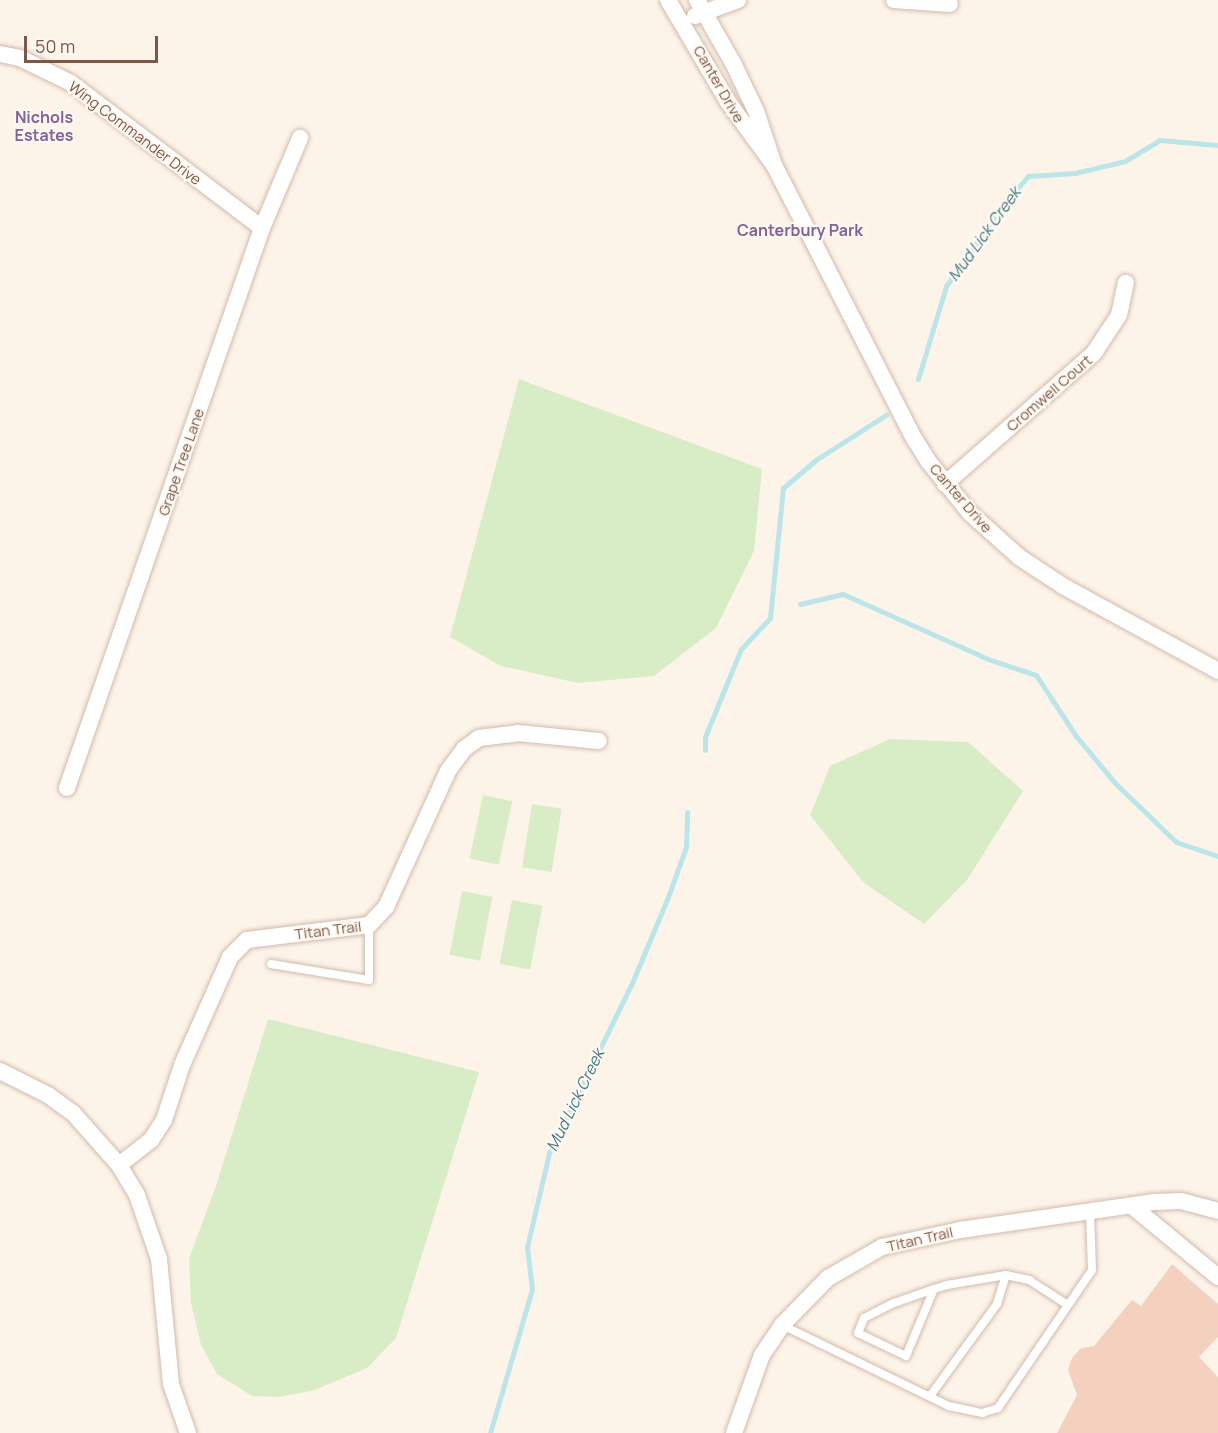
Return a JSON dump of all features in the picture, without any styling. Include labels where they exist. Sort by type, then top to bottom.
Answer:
[{"type":"street","name":"Canter Drive","points":[[668,0],[683,21],[728,102],[774,165]]},
{"type":"street","points":[[683,21],[701,6],[738,0]]},
{"type":"street","points":[[894,0],[950,4]]},
{"type":"street","name":"Canter Drive","points":[[701,6],[756,111],[774,165],[896,406],[945,484],[988,531],[1019,557],[1108,613],[1218,671]]},
{"type":"street","name":"Wing Commander Drive","points":[[0,54],[20,58],[71,83],[262,228]]},
{"type":"street","name":"Grape Tree Lane","points":[[67,788],[262,228],[300,138]]},
{"type":"street","name":"Cromwell Court","points":[[945,484],[1094,353],[1119,315],[1126,283]]},
{"type":"street","name":"Titan Trail","points":[[119,1165],[144,1147],[164,1120],[182,1065],[230,957],[247,940],[369,926],[386,907],[448,771],[464,749],[479,738],[518,733],[599,741]]},
{"type":"street","points":[[0,1071],[48,1095],[73,1113],[119,1165],[144,1207],[155,1244],[171,1383],[188,1433]]},
{"type":"street","name":"Titan Trail","points":[[735,1433],[762,1355],[782,1325],[828,1278],[882,1247],[960,1230],[1132,1206],[1181,1201],[1218,1211]]},
{"type":"street","points":[[1132,1206],[1218,1277]]},
{"type":"lane","points":[[271,964],[369,980],[369,926]]},
{"type":"lane","points":[[782,1325],[949,1406],[982,1413],[998,1408],[1092,1270],[1090,1212]]},
{"type":"lane","points":[[934,1289],[906,1356],[858,1333],[864,1318],[894,1303],[934,1289],[1006,1275],[1029,1280],[1068,1305]]},
{"type":"lane","points":[[930,1396],[997,1304],[1006,1275]]},
{"type":"green space","points":[[519,379],[762,469],[754,551],[716,628],[654,676],[578,683],[501,666],[450,637]]},
{"type":"green space","points":[[890,739],[968,742],[1023,791],[967,880],[924,924],[863,882],[810,815],[830,766]]},
{"type":"green space","points":[[483,795],[512,801],[499,865],[469,859]]},
{"type":"green space","points":[[532,804],[562,809],[552,872],[522,867]]},
{"type":"green space","points":[[462,891],[492,897],[480,961],[450,955]]},
{"type":"green space","points":[[512,900],[542,906],[530,970],[500,964]]},
{"type":"green space","points":[[268,1019],[479,1072],[396,1338],[367,1368],[315,1390],[279,1397],[252,1396],[217,1374],[201,1345],[191,1303],[189,1259],[216,1186]]},
{"type":"building","points":[[1172,1264],[1218,1304],[1218,1337],[1199,1357],[1218,1377],[1218,1433],[1057,1433],[1077,1395],[1068,1370],[1072,1358],[1081,1348],[1094,1346],[1132,1300],[1141,1306]]},
{"type":"waterway","name":"Mud Lick Creek","points":[[918,379],[946,286],[1002,206],[1028,176],[1075,173],[1125,161],[1160,140],[1218,145]]},
{"type":"waterway","name":"Mud Lick Creek","points":[[705,750],[705,737],[741,649],[770,618],[783,488],[817,459],[886,415]]},
{"type":"waterway","points":[[800,604],[843,594],[988,659],[1036,675],[1076,736],[1115,783],[1176,842],[1218,856]]},
{"type":"waterway","name":"Mud Lick Creek","points":[[490,1433],[532,1289],[527,1247],[549,1153],[632,983],[668,897],[686,847],[687,812]]},
{"type":"district","name":"Nichols Estates","points":[[44,126]]},
{"type":"district","name":"Canterbury Park","points":[[800,230]]}]
